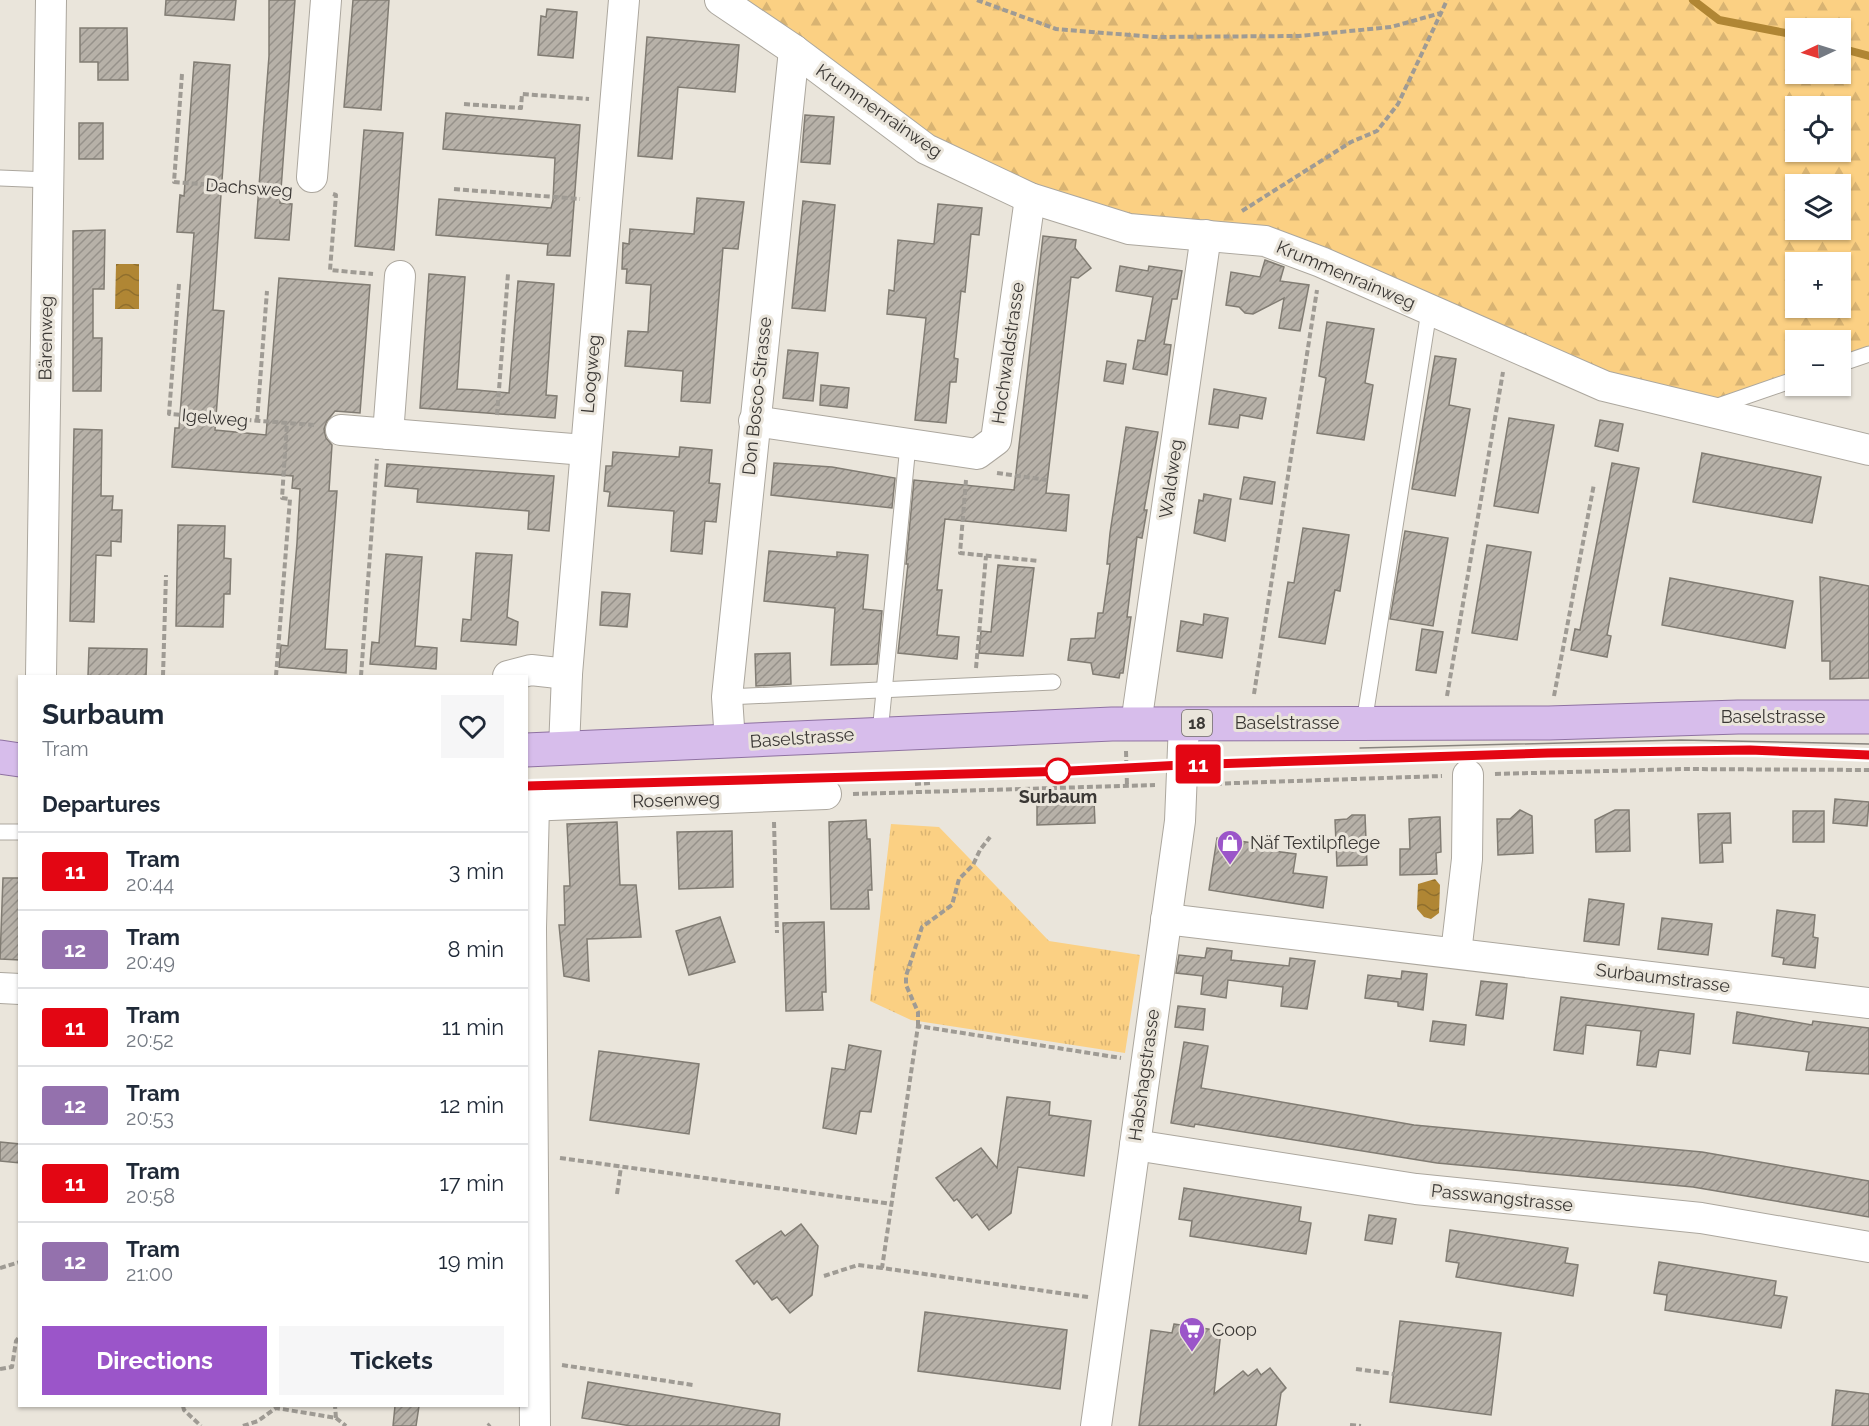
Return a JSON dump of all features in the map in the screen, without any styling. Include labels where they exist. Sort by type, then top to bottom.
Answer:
[{"type":"main road","name":"Baselstrasse","points":[[528,750],[880,733],[1136,724],[1549,723],[1738,717],[1869,717]]},
{"type":"main road","points":[[0,757],[18,760]]},
{"type":"main road","points":[[0,767],[18,765]]},
{"type":"street","name":"Bärenweg","points":[[41,675],[51,0]]},
{"type":"street","name":"Dachsweg","points":[[312,185],[326,0]]},
{"type":"street","name":"Loogweg","points":[[564,749],[567,674],[613,101],[624,0]]},
{"type":"street","name":"Krummenrainweg","points":[[720,0],[794,50],[926,149],[1030,198],[1129,229],[1265,241],[1321,262],[1604,386],[1869,450]]},
{"type":"street","name":"Don Bosco-Strasse","points":[[730,742],[727,698],[794,50]]},
{"type":"street","name":"Hochwaldstrasse","points":[[968,461],[996,440],[1030,198]]},
{"type":"street","name":"Waldweg","points":[[1136,724],[1206,235]]},
{"type":"street","points":[[384,434],[400,276]]},
{"type":"street","points":[[754,421],[908,445],[968,461]]},
{"type":"street","points":[[340,430],[585,450]]},
{"type":"street","points":[[512,675],[531,670],[567,674]]},
{"type":"street","name":"Habshagstrasse","points":[[1095,1426],[1180,821],[1184,723]]},
{"type":"street","points":[[1456,953],[1467,859],[1468,775]]},
{"type":"street","name":"Rosenweg","points":[[530,806],[826,794]]},
{"type":"street","points":[[530,806],[530,1144],[535,1426]]},
{"type":"street","name":"Surbaumstrasse","points":[[1166,919],[1869,1003]]},
{"type":"street","points":[[0,988],[18,989]]},
{"type":"street","name":"Passwangstrasse","points":[[1135,1145],[1416,1189],[1701,1218],[1869,1246]]},
{"type":"lane","points":[[0,178],[48,180]]},
{"type":"lane","points":[[1364,723],[1430,311]]},
{"type":"lane","points":[[1851,360],[1869,354]]},
{"type":"lane","points":[[1701,411],[1785,383]]},
{"type":"lane","points":[[880,733],[908,445]]},
{"type":"lane","points":[[727,698],[1053,682]]},
{"type":"lane","points":[[0,832],[18,832]]},
{"type":"path","points":[[977,0],[1056,29],[1154,37],[1299,36],[1391,27],[1441,13]]},
{"type":"path","points":[[1206,235],[1351,142],[1377,131],[1398,104],[1447,0]]},
{"type":"path","name":"Dachsweg","points":[[182,74],[174,182],[312,185]]},
{"type":"path","points":[[464,104],[521,108],[522,94],[613,101]]},
{"type":"path","points":[[312,185],[336,195],[330,270],[400,276]]},
{"type":"path","points":[[454,189],[605,201]]},
{"type":"path","points":[[1250,722],[1321,262]]},
{"type":"path","points":[[495,442],[508,274]]},
{"type":"path","name":"Igelweg","points":[[179,284],[169,414],[339,427],[340,430]]},
{"type":"path","points":[[257,421],[267,291]]},
{"type":"path","points":[[1443,723],[1508,344]]},
{"type":"path","points":[[276,675],[290,499],[282,498],[287,423]]},
{"type":"path","points":[[360,675],[384,434]]},
{"type":"path","points":[[1038,561],[960,553],[968,461],[1047,480]]},
{"type":"path","points":[[1549,723],[1594,484]]},
{"type":"path","points":[[975,686],[986,556]]},
{"type":"path","points":[[163,675],[165,575]]},
{"type":"path","points":[[915,784],[931,783]]},
{"type":"path","points":[[826,794],[1127,786]]},
{"type":"path","points":[[773,796],[777,933]]},
{"type":"path","points":[[882,1268],[918,1026],[918,1012],[906,985],[906,976],[922,927],[952,905],[959,879],[974,865],[980,850],[990,837]]},
{"type":"path","points":[[918,1026],[1146,1062]]},
{"type":"path","points":[[530,1144],[621,1167],[892,1204]]},
{"type":"path","points":[[617,1194],[621,1167]]},
{"type":"path","points":[[0,1268],[18,1263]]},
{"type":"path","points":[[824,1276],[858,1265],[1113,1300]]},
{"type":"path","points":[[0,1369],[12,1367],[18,1338]]},
{"type":"path","points":[[534,1360],[693,1385]]},
{"type":"path","points":[[1356,1369],[1394,1374]]},
{"type":"path","points":[[184,1407],[195,1423],[201,1426]]},
{"type":"path","points":[[336,1407],[336,1418]]},
{"type":"path","points":[[243,1426],[258,1421],[276,1408],[336,1418],[346,1426]]},
{"type":"path","points":[[1350,1425],[1361,1426]]},
{"type":"green space","points":[[720,0],[1869,0],[1869,354],[1851,360],[1851,330],[1785,330],[1785,382],[1701,411],[1321,262],[1030,198]]},
{"type":"green space","points":[[891,824],[939,827],[1049,941],[1140,955],[1125,1053],[911,1020],[870,1001]]},
{"type":"water","points":[[116,264],[139,264],[139,309],[115,309]]},
{"type":"water","points":[[1435,879],[1440,885],[1439,913],[1431,919],[1424,917],[1417,909],[1418,884]]},
{"type":"building","points":[[166,0],[236,0],[234,20],[165,15]]},
{"type":"building","points":[[269,0],[295,0],[280,203],[292,204],[289,240],[255,238],[269,56]]},
{"type":"building","points":[[353,0],[389,0],[381,110],[344,107]]},
{"type":"building","points":[[547,9],[577,12],[573,58],[538,55],[541,16],[546,17]]},
{"type":"building","points":[[80,28],[127,28],[128,80],[98,80],[98,62],[80,62]]},
{"type":"building","points":[[647,37],[739,45],[735,92],[678,87],[672,159],[638,156]]},
{"type":"building","points":[[194,62],[230,65],[213,310],[224,311],[215,430],[266,435],[279,278],[370,285],[360,413],[335,411],[324,429],[326,438],[332,445],[329,491],[337,491],[325,649],[347,650],[346,673],[279,667],[281,645],[288,646],[297,543],[300,489],[292,488],[293,476],[172,467],[175,428],[179,428],[194,233],[177,232],[180,195],[184,196]]},
{"type":"building","points":[[446,113],[580,125],[570,256],[547,255],[548,244],[436,235],[439,199],[551,208],[553,200],[555,158],[443,149]]},
{"type":"building","points":[[805,115],[834,117],[830,164],[801,162]]},
{"type":"building","points":[[79,123],[103,123],[103,159],[79,159]]},
{"type":"building","points":[[364,130],[403,133],[394,250],[355,246]]},
{"type":"building","points":[[697,198],[744,202],[738,249],[723,248],[710,403],[681,401],[683,371],[625,366],[628,331],[648,332],[651,285],[626,283],[627,269],[622,269],[623,243],[629,244],[630,229],[694,234]]},
{"type":"building","points":[[803,201],[835,205],[825,311],[792,308]]},
{"type":"building","points":[[938,204],[982,208],[979,235],[971,234],[965,292],[961,291],[954,358],[958,359],[956,382],[950,382],[946,423],[915,420],[926,318],[887,314],[889,290],[894,291],[898,240],[934,244]]},
{"type":"building","points":[[105,230],[104,289],[93,289],[93,338],[102,338],[101,391],[73,391],[73,231]]},
{"type":"building","points":[[1043,236],[1076,240],[1075,248],[1091,268],[1078,278],[1071,277],[1046,493],[1069,495],[1066,531],[945,519],[937,590],[942,590],[937,635],[959,637],[957,659],[898,653],[914,480],[1014,490]]},
{"type":"building","points":[[1265,260],[1284,267],[1280,281],[1309,285],[1300,331],[1279,328],[1284,298],[1253,314],[1245,313],[1239,307],[1226,305],[1231,272],[1260,277]]},
{"type":"building","points":[[1120,266],[1148,271],[1149,266],[1182,271],[1177,299],[1172,299],[1164,344],[1171,345],[1167,375],[1133,369],[1138,340],[1145,341],[1153,297],[1116,291]]},
{"type":"building","points":[[429,274],[465,277],[457,389],[509,393],[518,281],[554,284],[546,395],[557,396],[555,418],[420,408]]},
{"type":"building","points":[[1327,322],[1374,329],[1365,383],[1373,385],[1364,440],[1317,433],[1326,378],[1319,376]]},
{"type":"building","points":[[788,350],[818,353],[813,401],[783,398]]},
{"type":"building","points":[[1435,356],[1456,359],[1449,405],[1470,409],[1455,496],[1412,489]]},
{"type":"building","points":[[1107,361],[1126,364],[1123,384],[1104,381]]},
{"type":"building","points":[[821,385],[849,388],[847,408],[820,405]]},
{"type":"building","points":[[1214,389],[1266,398],[1262,419],[1240,415],[1238,428],[1209,424]]},
{"type":"building","points":[[1509,418],[1554,425],[1538,513],[1494,506]]},
{"type":"building","points":[[1600,420],[1623,424],[1618,451],[1595,446]]},
{"type":"building","points":[[1126,427],[1158,432],[1144,510],[1147,510],[1142,538],[1137,537],[1127,617],[1131,617],[1123,673],[1120,673],[1119,678],[1093,674],[1091,663],[1068,660],[1071,639],[1095,638],[1098,613],[1103,613],[1110,564],[1107,564],[1110,533]]},
{"type":"building","points":[[74,429],[102,430],[101,496],[113,496],[112,510],[122,510],[121,542],[111,541],[111,556],[96,555],[94,622],[70,621]]},
{"type":"building","points":[[680,447],[712,450],[709,483],[720,484],[716,522],[705,521],[702,554],[671,551],[674,511],[608,506],[610,492],[604,491],[606,466],[612,466],[613,452],[679,457]]},
{"type":"building","points":[[1702,453],[1821,477],[1812,523],[1693,502]]},
{"type":"building","points":[[774,463],[832,467],[895,478],[892,508],[771,495]]},
{"type":"building","points":[[1612,463],[1639,468],[1607,635],[1611,636],[1607,657],[1571,650],[1575,629],[1580,630]]},
{"type":"building","points":[[387,464],[554,476],[549,531],[528,529],[529,511],[417,502],[418,489],[385,486]]},
{"type":"building","points":[[1244,477],[1275,482],[1272,504],[1240,499]]},
{"type":"building","points":[[1204,494],[1231,499],[1225,541],[1194,533],[1199,500],[1203,501]]},
{"type":"building","points":[[178,525],[225,526],[224,558],[231,559],[230,594],[224,594],[223,627],[176,626]]},
{"type":"building","points":[[1303,528],[1349,535],[1340,591],[1335,590],[1325,644],[1279,637],[1288,582],[1294,583]]},
{"type":"building","points":[[1405,531],[1448,538],[1433,626],[1390,619]]},
{"type":"building","points":[[1487,545],[1531,552],[1517,640],[1472,633]]},
{"type":"building","points":[[769,551],[837,557],[837,552],[868,555],[863,609],[882,611],[877,664],[831,665],[835,608],[764,601]]},
{"type":"building","points":[[476,553],[512,555],[507,617],[518,622],[516,645],[461,641],[463,619],[471,620]]},
{"type":"building","points":[[386,554],[422,557],[415,646],[437,648],[436,669],[370,664],[372,642],[379,643]]},
{"type":"building","points":[[998,565],[1034,568],[1023,656],[979,653],[981,631],[991,632]]},
{"type":"building","points":[[1820,577],[1869,586],[1869,678],[1830,679],[1830,661],[1822,661]]},
{"type":"building","points":[[1670,578],[1793,601],[1785,648],[1662,625]]},
{"type":"building","points":[[602,592],[630,594],[627,627],[600,625]]},
{"type":"building","points":[[1204,614],[1228,618],[1222,658],[1177,651],[1181,621],[1203,625]]},
{"type":"building","points":[[1422,629],[1443,632],[1436,673],[1416,670]]},
{"type":"building","points":[[89,648],[147,649],[146,675],[88,675]]},
{"type":"building","points":[[790,653],[791,684],[756,686],[755,654]]},
{"type":"building","points":[[1835,799],[1869,802],[1867,826],[1833,823]]},
{"type":"building","points":[[1037,801],[1094,801],[1095,823],[1037,825]]},
{"type":"building","points":[[1520,810],[1532,816],[1533,853],[1498,855],[1497,819],[1510,819]]},
{"type":"building","points":[[1615,810],[1629,810],[1630,851],[1596,852],[1595,820]]},
{"type":"building","points":[[1793,811],[1824,811],[1824,842],[1793,842]]},
{"type":"building","points":[[1730,813],[1731,843],[1722,843],[1723,862],[1700,863],[1698,814]]},
{"type":"building","points":[[1352,815],[1365,815],[1367,865],[1337,866],[1335,820],[1347,819]]},
{"type":"building","points":[[1440,817],[1441,852],[1436,853],[1437,874],[1400,875],[1400,849],[1410,849],[1409,819]]},
{"type":"building","points":[[866,820],[867,839],[870,839],[872,890],[868,890],[869,909],[831,909],[829,822]]},
{"type":"building","points":[[617,822],[620,885],[636,885],[641,937],[587,939],[589,981],[564,976],[559,925],[565,925],[564,886],[570,886],[567,824]]},
{"type":"building","points":[[732,831],[733,887],[679,889],[677,832]]},
{"type":"building","points":[[1217,838],[1253,843],[1252,848],[1296,854],[1293,873],[1327,877],[1323,908],[1209,890]]},
{"type":"building","points":[[3,878],[18,878],[18,960],[0,959]]},
{"type":"building","points":[[1589,899],[1624,904],[1619,945],[1584,941]]},
{"type":"building","points":[[1777,910],[1815,915],[1813,937],[1818,938],[1815,968],[1783,964],[1784,958],[1772,956]]},
{"type":"building","points":[[720,917],[735,962],[689,975],[676,931]]},
{"type":"building","points":[[1662,918],[1712,924],[1708,955],[1658,949]]},
{"type":"building","points":[[824,922],[826,992],[822,992],[823,1010],[786,1011],[783,923]]},
{"type":"building","points":[[1207,948],[1232,951],[1231,960],[1289,966],[1290,958],[1315,961],[1307,1009],[1281,1006],[1283,987],[1228,980],[1226,998],[1201,994],[1203,976],[1176,973],[1179,955],[1205,958]]},
{"type":"building","points":[[1402,971],[1427,974],[1423,1010],[1398,1006],[1398,1002],[1365,998],[1368,975],[1401,979]]},
{"type":"building","points":[[1481,981],[1507,984],[1503,1019],[1476,1015]]},
{"type":"building","points":[[1561,997],[1694,1014],[1690,1054],[1659,1050],[1656,1067],[1637,1065],[1641,1031],[1586,1025],[1583,1054],[1554,1050]]},
{"type":"building","points":[[1178,1006],[1205,1009],[1203,1030],[1175,1027]]},
{"type":"building","points":[[1737,1012],[1812,1025],[1813,1021],[1869,1028],[1869,1074],[1806,1070],[1809,1052],[1733,1043]]},
{"type":"building","points":[[1433,1021],[1466,1025],[1464,1045],[1430,1041]]},
{"type":"building","points":[[1184,1042],[1208,1046],[1201,1088],[1414,1125],[1702,1152],[1869,1181],[1869,1217],[1693,1187],[1437,1163],[1195,1124],[1194,1127],[1171,1123]]},
{"type":"building","points":[[849,1045],[881,1051],[871,1112],[860,1111],[856,1134],[823,1128],[832,1068],[845,1070]]},
{"type":"building","points":[[599,1051],[699,1064],[689,1134],[590,1120]]},
{"type":"building","points":[[1007,1097],[1050,1102],[1049,1115],[1091,1121],[1084,1176],[1018,1167],[1011,1213],[989,1230],[977,1214],[972,1218],[957,1199],[954,1201],[936,1178],[981,1148],[997,1168]]},
{"type":"building","points":[[0,1142],[18,1144],[18,1163],[0,1161]]},
{"type":"building","points":[[1184,1188],[1301,1207],[1299,1221],[1311,1223],[1306,1254],[1190,1236],[1192,1221],[1179,1219]]},
{"type":"building","points":[[1369,1215],[1396,1219],[1392,1244],[1365,1240]]},
{"type":"building","points":[[801,1224],[818,1246],[812,1295],[790,1313],[777,1297],[772,1300],[757,1281],[754,1284],[736,1261],[781,1231],[785,1236]]},
{"type":"building","points":[[1450,1230],[1568,1248],[1565,1263],[1578,1265],[1573,1296],[1456,1277],[1459,1263],[1446,1261]]},
{"type":"building","points":[[1659,1262],[1776,1281],[1774,1295],[1787,1297],[1781,1328],[1665,1310],[1667,1295],[1654,1293]]},
{"type":"building","points":[[925,1312],[1067,1330],[1060,1389],[918,1371]]},
{"type":"building","points":[[1400,1321],[1501,1333],[1491,1415],[1390,1402]]},
{"type":"building","points":[[1174,1324],[1221,1331],[1214,1394],[1243,1371],[1248,1376],[1257,1369],[1261,1375],[1270,1368],[1286,1388],[1281,1393],[1276,1426],[1139,1426],[1151,1330],[1172,1333]]},
{"type":"building","points":[[588,1382],[780,1414],[779,1426],[631,1426],[582,1418]]},
{"type":"building","points":[[1836,1390],[1869,1394],[1869,1426],[1832,1426]]},
{"type":"building","points":[[395,1407],[419,1407],[416,1426],[393,1426]]},
{"type":"waterway","points":[[1693,0],[1719,20],[1785,33]]},
{"type":"waterway","points":[[1851,51],[1869,56]]},
{"type":"tram line","points":[[1360,748],[1681,740],[1869,744]]},
{"type":"tram line","name":"11","points":[[528,786],[1070,771],[1548,753],[1750,750],[1869,755]]},
{"type":"tram line","points":[[1360,759],[1683,751],[1869,755]]},
{"type":"place","name":"Surbaum","points":[[1058,771]]},
{"type":"place","name":"Näf Textilpflege","points":[[1230,866]]},
{"type":"place","name":"Coop","points":[[1192,1353]]}]
